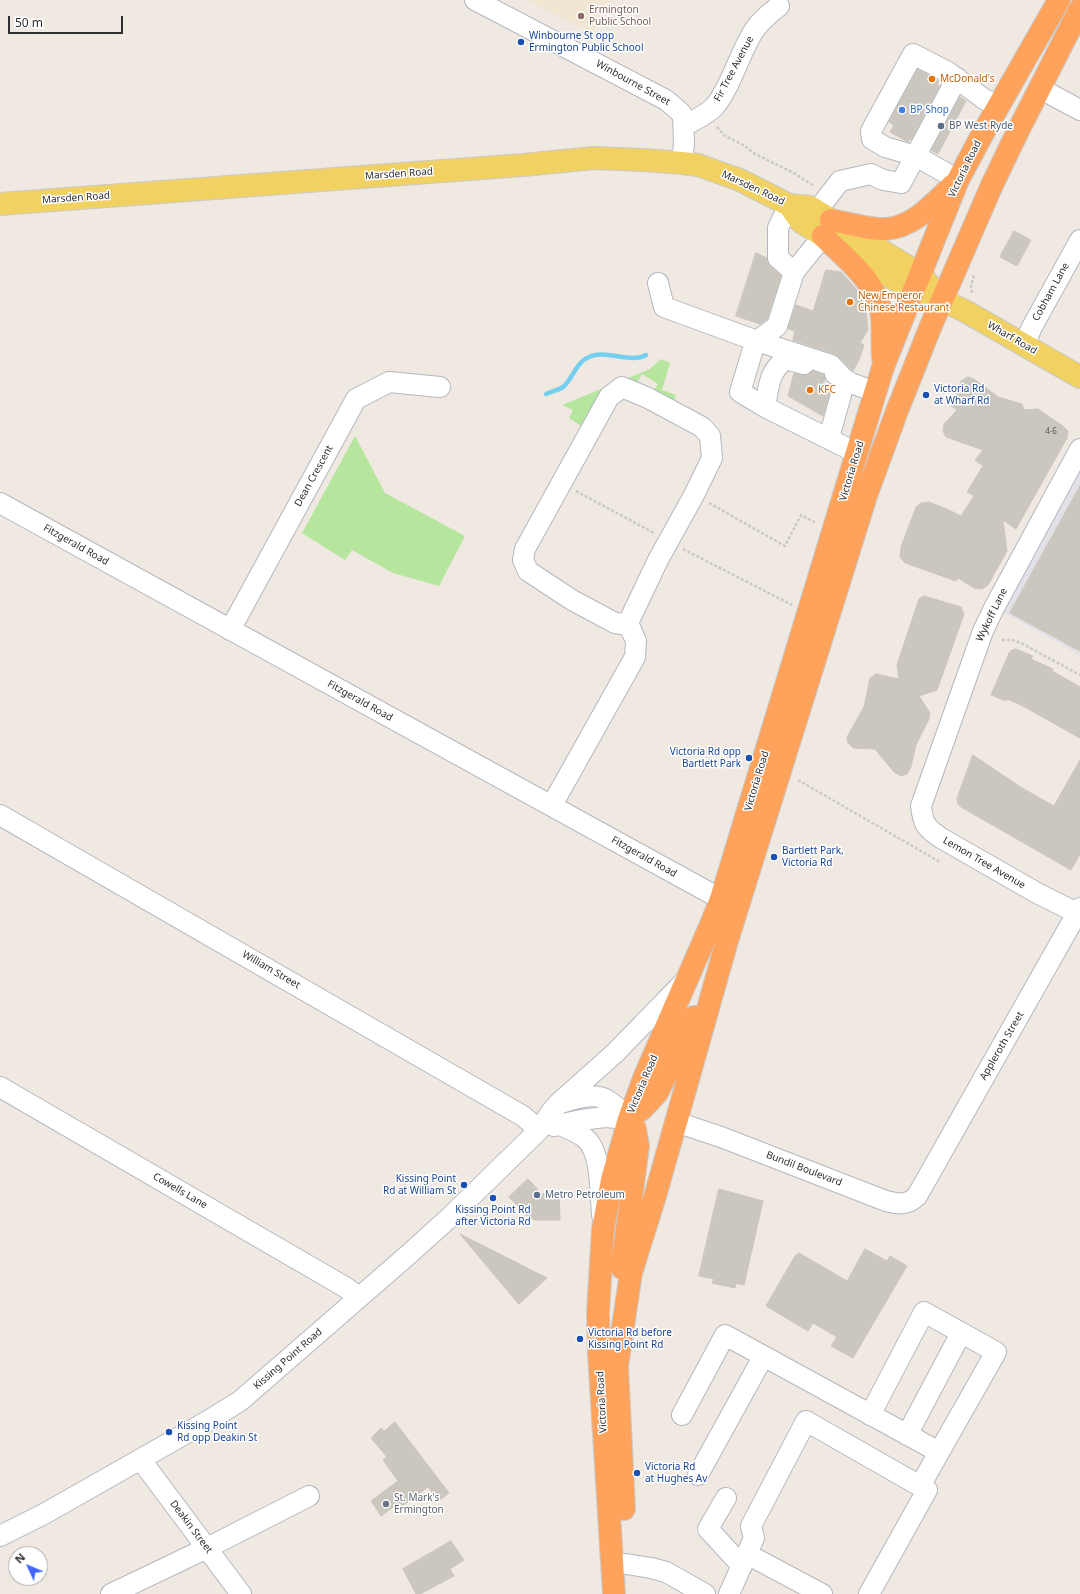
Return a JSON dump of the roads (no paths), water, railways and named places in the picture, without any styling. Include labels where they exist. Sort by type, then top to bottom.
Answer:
[{"type":"highway","name":"Victoria Road","points":[[614,1594],[599,1354],[598,1313],[603,1229],[612,1180],[628,1118],[689,977],[720,899],[883,367],[958,180],[998,106],[1059,0]]},
{"type":"highway","name":"Victoria Road","points":[[628,1594],[617,1366],[631,1273],[676,1122],[727,940],[866,496],[897,411],[942,300],[996,179],[1039,88],[1080,8]]},
{"type":"highway","points":[[825,216],[878,228],[886,229],[897,227],[909,223],[923,213],[958,180]]},
{"type":"highway","points":[[825,216],[877,298],[882,316],[883,367]]},
{"type":"highway","points":[[617,1366],[616,1310],[638,1146],[635,1129],[628,1118],[642,1108],[657,1093],[682,1044],[727,940]]},
{"type":"main road","name":"Marsden Road","points":[[0,204],[523,165],[594,158],[682,163],[698,166],[740,180],[789,205],[801,222],[825,216],[942,300]]},
{"type":"main road","name":"Wharf Road","points":[[942,300],[1080,377]]},
{"type":"street","name":"Winbourne Street","points":[[475,0],[666,100],[680,112],[684,126],[682,163]]},
{"type":"street","name":"Fir Tree Avenue","points":[[684,126],[714,107],[755,29],[768,14],[779,6]]},
{"type":"street","points":[[958,180],[916,156],[885,147],[872,139],[871,131],[913,54],[957,78],[984,99],[998,106]]},
{"type":"street","points":[[857,453],[765,407],[740,392],[753,349],[757,341],[777,326],[794,272],[825,216],[840,181],[872,174],[883,180],[901,183],[957,78]]},
{"type":"street","points":[[1039,88],[1080,110]]},
{"type":"street","points":[[789,205],[778,228],[778,258],[794,272]]},
{"type":"street","name":"Cobham Lane","points":[[1024,345],[1032,327],[1080,240]]},
{"type":"street","points":[[658,283],[664,307],[757,341],[831,365],[845,380]]},
{"type":"street","points":[[765,407],[771,374],[777,365],[786,359],[832,372],[845,380],[875,392]]},
{"type":"street","points":[[829,438],[845,380]]},
{"type":"street","name":"Dean Crescent","points":[[230,630],[356,399],[389,382],[440,387]]},
{"type":"street","points":[[622,387],[648,398],[702,427],[710,436],[712,458],[668,541],[628,623],[614,623],[572,600],[528,571],[523,560],[525,549],[609,397],[622,387]]},
{"type":"street","name":"Wykoff Lane","points":[[926,791],[974,653],[986,625],[1080,449]]},
{"type":"street","name":"Fitzgerald Road","points":[[0,503],[552,805],[720,899]]},
{"type":"street","points":[[552,805],[635,657],[636,640],[628,623]]},
{"type":"street","name":"Lemon Tree Avenue","points":[[926,791],[921,806],[923,820],[930,830],[941,838],[1037,893],[1079,910]]},
{"type":"street","name":"William Street","points":[[0,815],[524,1116],[539,1130]]},
{"type":"street","name":"Appleroth Street","points":[[924,1183],[1079,910]]},
{"type":"street","name":"Kissing Point Road","points":[[0,1536],[44,1514],[141,1460],[240,1401],[408,1255],[448,1218],[539,1130],[551,1112],[559,1104],[614,1053],[689,977]]},
{"type":"street","name":"Cowells Lane","points":[[0,1087],[338,1283],[359,1297]]},
{"type":"street","points":[[559,1104],[584,1097],[600,1098],[607,1100],[628,1118]]},
{"type":"street","points":[[539,1130],[587,1119],[628,1118]]},
{"type":"street","name":"Bundil Boulevard","points":[[676,1122],[721,1137],[886,1201],[898,1204],[905,1204],[912,1201],[917,1196],[924,1183]]},
{"type":"street","points":[[560,1125],[584,1138],[596,1153],[603,1229]]},
{"type":"street","points":[[870,1415],[924,1312],[996,1352],[920,1486]]},
{"type":"street","points":[[907,1435],[961,1333]]},
{"type":"street","points":[[682,1415],[725,1335],[939,1452]]},
{"type":"street","points":[[698,1474],[763,1357]]},
{"type":"street","points":[[729,1594],[754,1538],[751,1526],[806,1421],[927,1490],[869,1594]]},
{"type":"street","name":"Deakin Street","points":[[141,1460],[241,1594]]},
{"type":"street","points":[[111,1594],[207,1548],[309,1496]]},
{"type":"street","points":[[726,1498],[708,1529],[744,1560],[822,1594]]},
{"type":"street","points":[[626,1564],[666,1572],[705,1594]]},
{"type":"waterway","points":[[546,394],[563,387],[577,367],[589,357],[595,355],[610,355],[633,358],[646,355]]},
{"type":"place","name":"Ermington Public School","points":[[581,16]]},
{"type":"place","name":"Winbourne St opp Ermington Public School","points":[[521,42]]},
{"type":"place","name":"McDonald's","points":[[932,79]]},
{"type":"place","name":"BP Shop","points":[[902,110]]},
{"type":"place","name":"BP West Ryde","points":[[941,126]]},
{"type":"place","name":"New Emperor Chinese Restaurant","points":[[850,302]]},
{"type":"place","name":"KFC","points":[[810,390]]},
{"type":"place","name":"Victoria Rd at Wharf Rd","points":[[926,395]]},
{"type":"place","name":"Victoria Rd opp Bartlett Park","points":[[749,758]]},
{"type":"place","name":"Bartlett Park, Victoria Rd","points":[[774,857]]},
{"type":"place","name":"Kissing Point Rd at William St","points":[[464,1185]]},
{"type":"place","name":"Metro Petroleum","points":[[537,1195]]},
{"type":"place","name":"Kissing Point Rd after Victoria Rd","points":[[493,1198]]},
{"type":"place","name":"Victoria Rd before Kissing Point Rd","points":[[580,1339]]},
{"type":"place","name":"Kissing Point Rd opp Deakin St","points":[[169,1432]]},
{"type":"place","name":"Victoria Rd at Hughes Av","points":[[637,1473]]},
{"type":"place","name":"St. Mark's Ermington","points":[[386,1504]]}]
